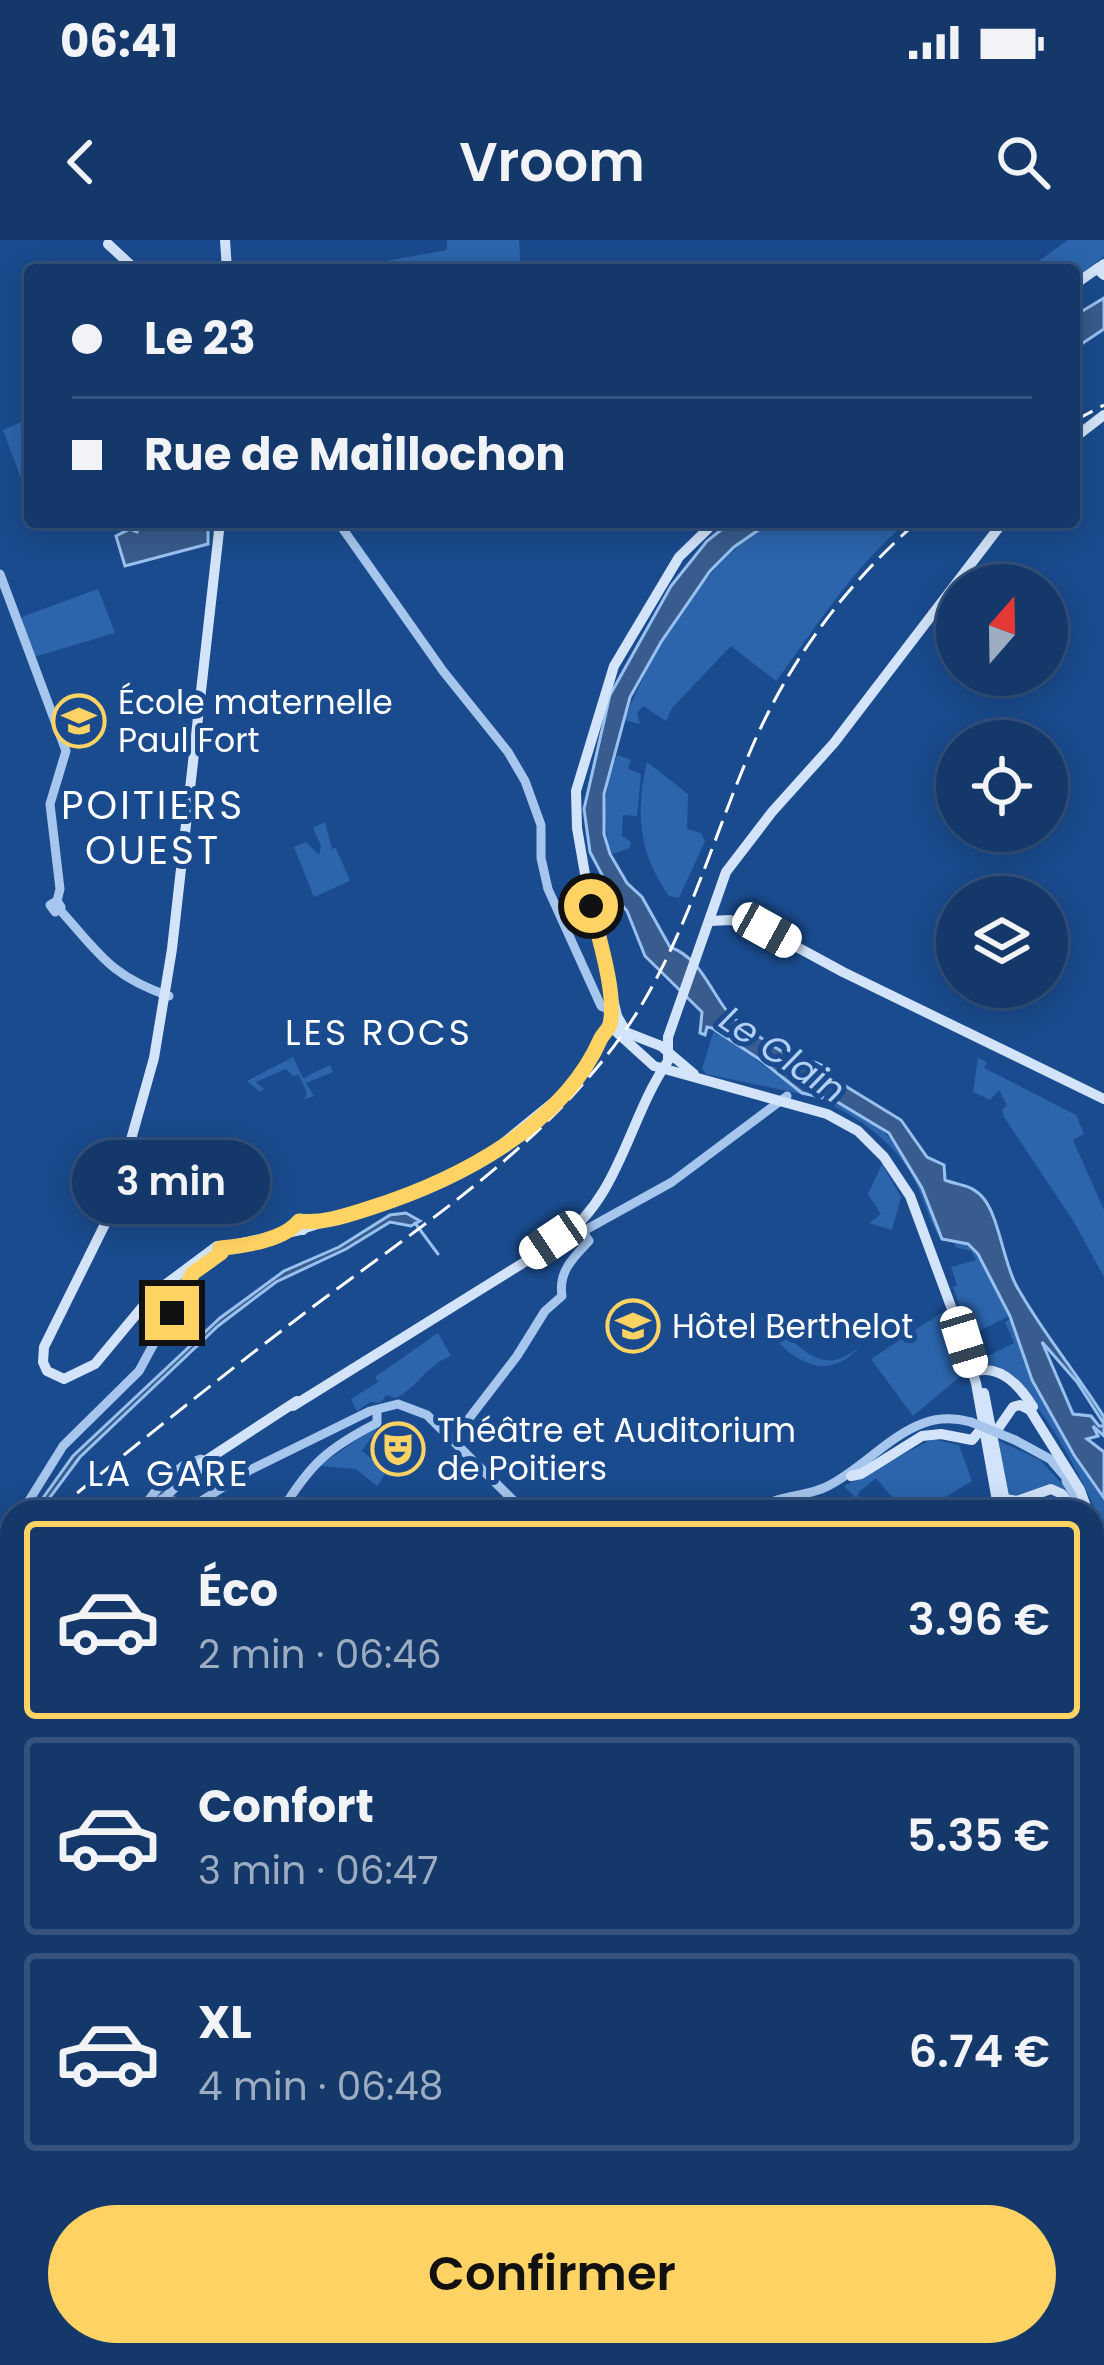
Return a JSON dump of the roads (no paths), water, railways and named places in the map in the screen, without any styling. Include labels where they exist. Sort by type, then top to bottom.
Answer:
[{"type":"main road","points":[[109,241],[131,264]]},
{"type":"main road","points":[[1080,433],[1104,415]]},
{"type":"main road","points":[[219,528],[166,998],[146,1092],[110,1214],[44,1349],[47,1371],[64,1379],[95,1364],[152,1296],[216,1253],[413,1194],[475,1164],[551,1107],[615,1026]]},
{"type":"main road","points":[[709,528],[679,557],[614,666],[576,791],[577,828],[615,1026],[662,1069],[783,1096]]},
{"type":"main road","points":[[195,1467],[566,1235],[582,1230],[612,1179],[669,1053],[675,1014],[702,945],[717,924],[726,872],[834,743],[998,528]]},
{"type":"main road","points":[[717,924],[741,922],[767,930],[1104,1099]]},
{"type":"main road","points":[[582,1230],[614,1168],[649,1075],[648,1061],[655,1044],[675,1014]]},
{"type":"main road","points":[[615,1026],[655,1044],[690,1073],[807,1103],[865,1130],[903,1172],[952,1290],[990,1413],[975,1439],[922,1436],[851,1476]]},
{"type":"main road","points":[[630,1044],[649,1075]]},
{"type":"main road","points":[[976,1371],[988,1368],[1016,1384],[1083,1500]]},
{"type":"main road","points":[[976,1371],[981,1431],[1002,1500]]},
{"type":"main road","points":[[981,1431],[1018,1405],[1030,1410],[1046,1432]]},
{"type":"main road","points":[[981,1431],[1002,1500]]},
{"type":"main road","points":[[957,1438],[990,1460]]},
{"type":"main road","points":[[1021,1500],[1051,1489],[1066,1500]]},
{"type":"street","points":[[342,528],[442,670],[508,752],[534,797],[543,874],[555,909],[593,993],[615,1026]]},
{"type":"street","points":[[0,574],[66,756],[50,804],[58,905],[81,939],[117,974],[166,998]]},
{"type":"street","points":[[454,1438],[518,1356],[545,1311],[562,1296],[562,1277],[582,1230],[641,1202],[783,1096]]},
{"type":"street","points":[[566,1235],[575,1252]]},
{"type":"street","points":[[29,1500],[63,1446],[142,1366],[199,1263]]},
{"type":"street","points":[[204,1500],[250,1470],[366,1410],[393,1404],[412,1407],[454,1438],[513,1500]]},
{"type":"street","points":[[289,1500],[310,1468],[351,1436],[377,1423],[377,1411]]},
{"type":"street","points":[[792,1499],[837,1482],[915,1426],[938,1419],[981,1431]]},
{"type":"street","points":[[787,1500],[810,1498],[851,1476],[916,1429],[952,1421],[1015,1442],[1055,1468],[1078,1500]]},
{"type":"street","points":[[158,1499],[166,1478],[184,1465],[195,1467]]},
{"type":"street","points":[[158,1499],[195,1467]]},
{"type":"street","points":[[174,1489],[180,1500]]},
{"type":"street","points":[[158,1499],[164,1500]]},
{"type":"water","points":[[1104,298],[1104,329],[1080,345],[1080,312]]},
{"type":"water","points":[[138,528],[208,528],[208,544],[125,566],[116,536],[130,529],[137,532]]},
{"type":"water","name":"Le Clain","points":[[723,528],[761,528],[710,571],[630,697],[604,794],[604,834],[610,854],[670,947],[698,967],[730,1015],[780,1050],[828,1069],[829,1076],[901,1120],[927,1157],[944,1165],[945,1180],[970,1188],[984,1199],[1016,1285],[1104,1417],[1104,1424],[1077,1382],[1042,1342],[1073,1414],[1091,1416],[1104,1426],[1104,1436],[1093,1426],[1098,1436],[1087,1439],[1104,1452],[1104,1498],[1032,1380],[1010,1316],[978,1254],[968,1244],[942,1239],[922,1188],[889,1133],[834,1100],[802,1093],[712,1028],[707,1027],[705,1035],[700,1033],[702,1012],[645,956],[627,911],[590,852],[584,809],[610,695],[671,586]]},
{"type":"water","points":[[406,1213],[420,1221],[411,1226],[390,1222],[276,1282],[218,1326],[80,1457],[48,1500],[42,1500],[73,1456],[220,1318],[284,1271],[339,1247],[390,1215]]},
{"type":"waterway","points":[[415,1223],[438,1254]]},
{"type":"tunnel","points":[[155,1500],[199,1465]]},
{"type":"railway","points":[[1080,418],[1104,405]]},
{"type":"railway","points":[[69,1500],[476,1184],[590,1076],[622,1035],[663,965],[756,738],[787,677],[846,595],[911,528]]},
{"type":"place","name":"École maternelle Paul Fort","points":[[79,721]]},
{"type":"place","name":"Hôtel Berthelot","points":[[633,1326]]},
{"type":"place","name":"Théâtre et Auditorium de Poitiers","points":[[398,1449]]},
{"type":"district","name":"POITIERS OUEST","points":[[153,828]]},
{"type":"district","name":"LES ROCS","points":[[379,1032]]},
{"type":"district","name":"LA GARE","points":[[169,1473]]}]
